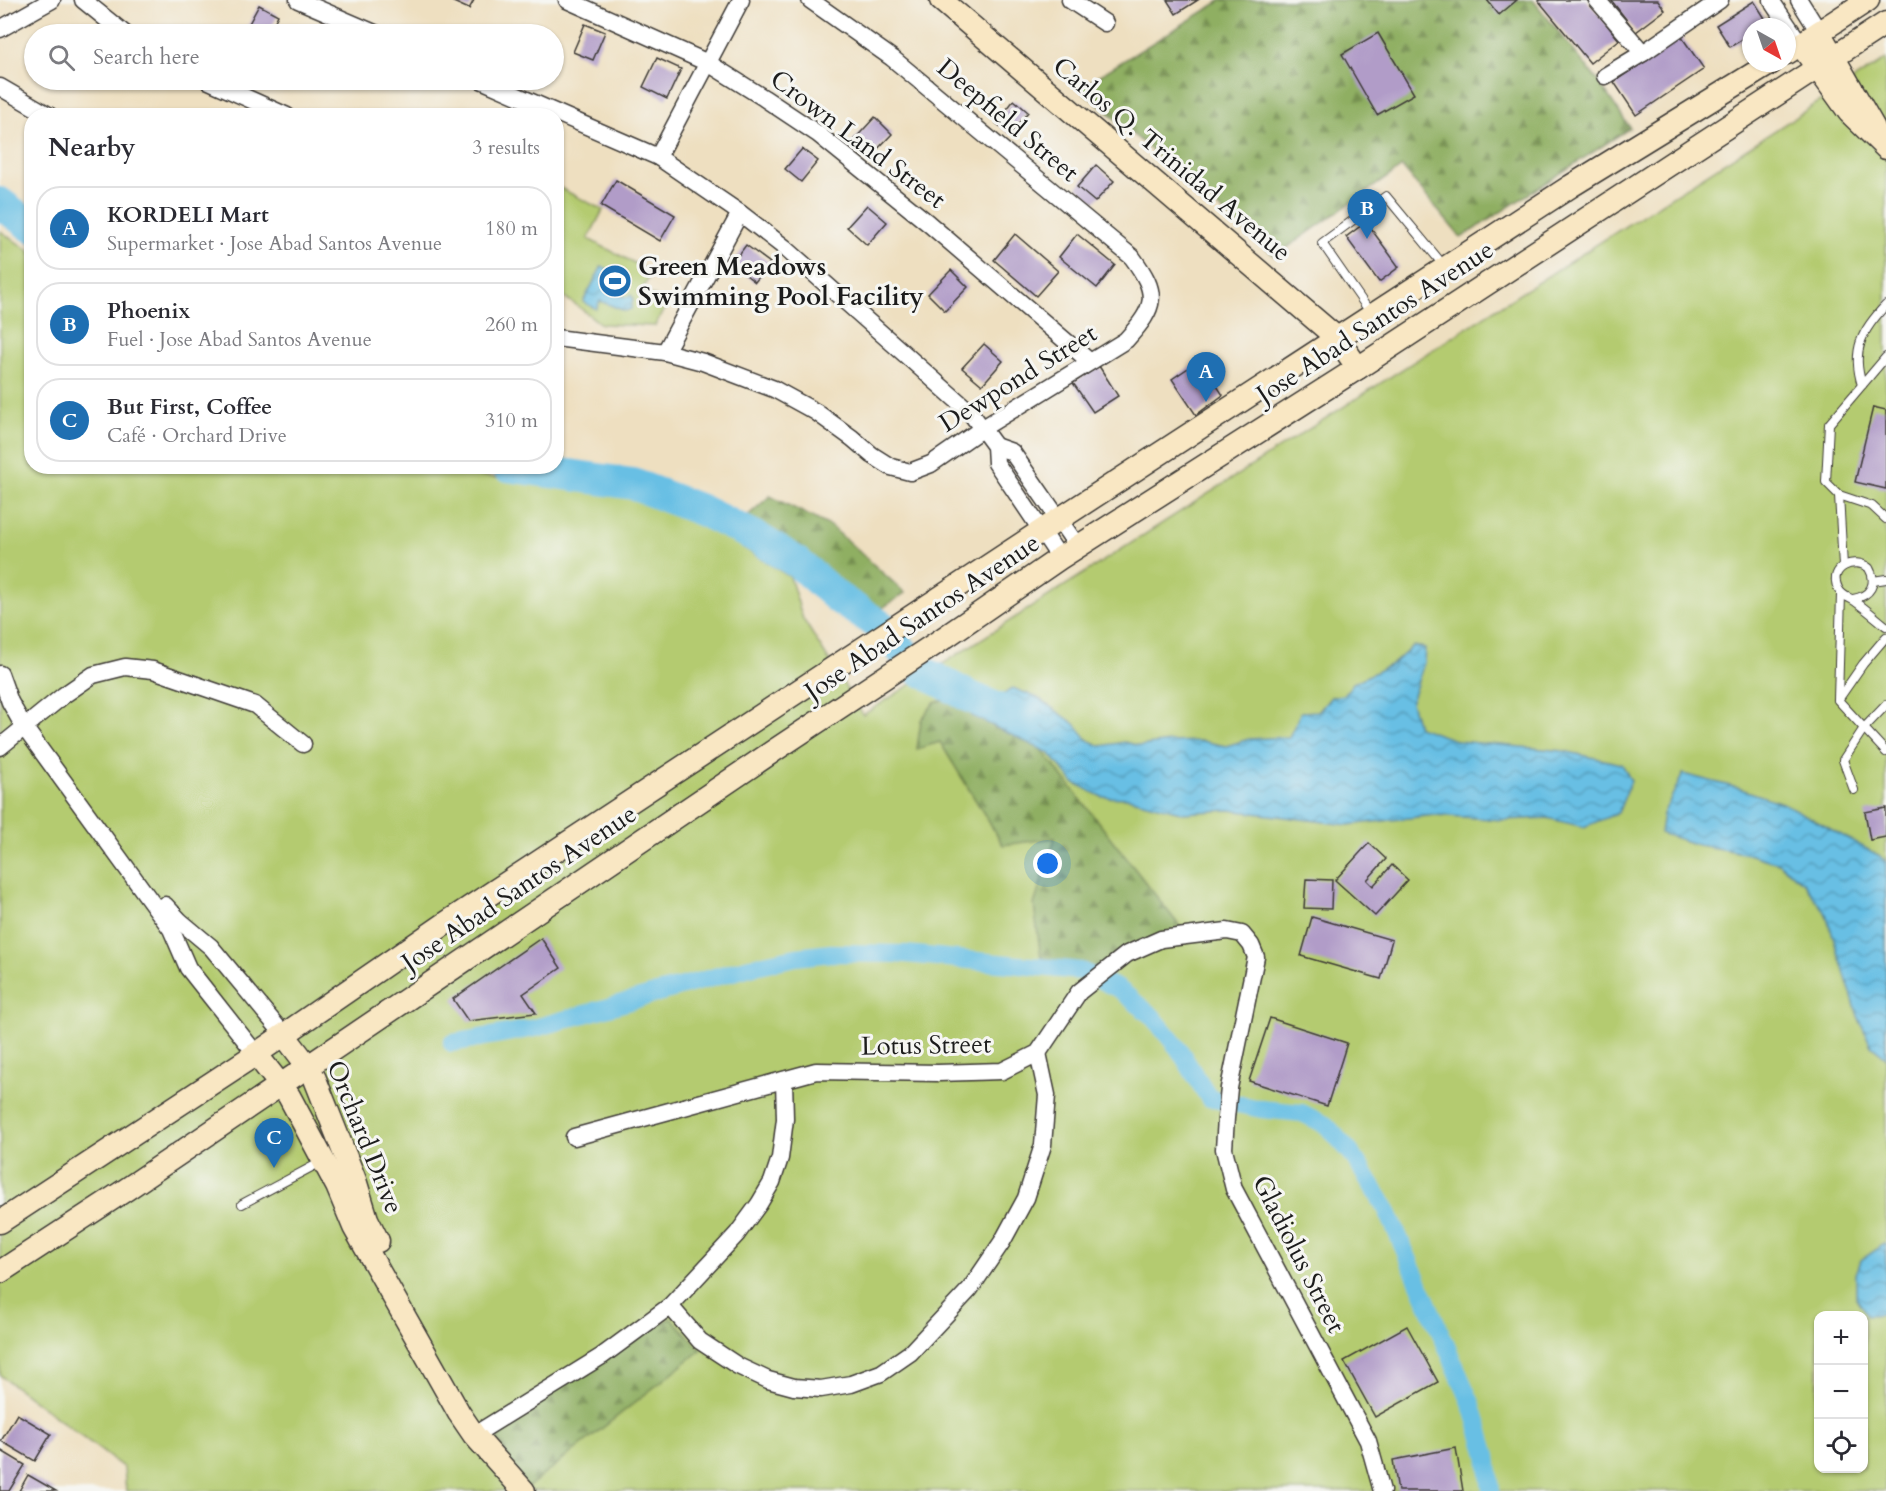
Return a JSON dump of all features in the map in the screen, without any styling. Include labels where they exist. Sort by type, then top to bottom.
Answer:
[{"type":"main road","name":"Carlos Q. Trinidad Avenue","points":[[941,0],[1337,338],[1358,368]]},
{"type":"main road","points":[[1796,48],[1868,0]]},
{"type":"main road","name":"Jose Abad Santos Avenue","points":[[0,1272],[127,1189],[307,1065],[1069,552],[1358,368],[1886,23]]},
{"type":"main road","points":[[1819,32],[1825,62],[1849,112],[1884,145]]},
{"type":"main road","points":[[1796,50],[1825,62]]},
{"type":"main road","name":"Jose Abad Santos Avenue","points":[[0,1222],[256,1054],[449,921],[1445,267],[1571,186],[1757,72]]},
{"type":"main road","name":"Orchard Drive","points":[[284,1035],[307,1065],[355,1180],[368,1219],[459,1413]]},
{"type":"main road","name":"Orchard Drive","points":[[256,1054],[290,1096],[354,1227],[459,1413],[474,1435],[524,1491]]},
{"type":"street","points":[[0,29],[52,0]]},
{"type":"street","points":[[83,0],[113,24]]},
{"type":"street","points":[[298,0],[354,24]]},
{"type":"street","name":"Crown Land Street","points":[[567,0],[708,63],[818,134],[928,223],[1089,361]]},
{"type":"street","points":[[658,157],[741,0]]},
{"type":"street","name":"Deepfield Street","points":[[810,0],[892,58],[1132,257],[1147,278],[1152,298]]},
{"type":"street","points":[[1070,0],[1105,23]]},
{"type":"street","points":[[1597,0],[1643,53]]},
{"type":"street","points":[[1605,76],[1720,0]]},
{"type":"street","points":[[1772,0],[1780,18]]},
{"type":"street","points":[[1799,0],[1819,32]]},
{"type":"street","points":[[0,87],[37,108]]},
{"type":"street","points":[[229,90],[269,108]]},
{"type":"street","points":[[502,90],[540,108]]},
{"type":"street","points":[[564,118],[658,157],[740,213],[793,254],[970,412],[995,446],[1012,452],[1050,526],[1069,552]]},
{"type":"street","points":[[564,339],[665,352],[740,213]]},
{"type":"street","name":"Dewpond Street","points":[[665,352],[703,362],[774,389],[816,412],[891,467],[910,472],[931,464],[983,428],[1126,340],[1144,320],[1152,298]]},
{"type":"street","points":[[0,747],[64,695],[93,675],[125,668],[153,670],[255,705],[303,744]]},
{"type":"street","name":"Orchard Drive","points":[[0,674],[10,702],[24,727],[171,929],[188,968],[256,1054]]},
{"type":"street","name":"Orchard Drive","points":[[123,861],[180,921],[211,947],[284,1035]]},
{"type":"street","name":"Lotus Street","points":[[574,1137],[816,1071],[938,1073],[1002,1071],[1038,1053],[1079,992],[1127,954],[1161,939],[1227,931],[1242,934],[1251,945],[1256,957]]},
{"type":"street","name":"Gladiolus Street","points":[[1256,957],[1229,1088],[1224,1149],[1234,1190],[1368,1441],[1382,1491]]},
{"type":"street","points":[[670,1306],[700,1341],[738,1366],[768,1380],[794,1387],[821,1389],[851,1384],[881,1373],[910,1353],[970,1289],[1002,1242],[1026,1198],[1042,1145],[1047,1095],[1038,1053]]},
{"type":"street","points":[[474,1435],[602,1356],[670,1306],[737,1233],[772,1182],[780,1158],[785,1119],[784,1080]]},
{"type":"lane","points":[[1372,315],[1322,243],[1386,196],[1445,267]]},
{"type":"lane","points":[[1862,385],[1857,367],[1858,344],[1873,318],[1886,305]]},
{"type":"lane","points":[[1886,357],[1829,424],[1826,482],[1839,495],[1872,506],[1886,519]]},
{"type":"lane","points":[[1839,495],[1843,566]]},
{"type":"lane","points":[[1853,599],[1862,598],[1867,594],[1874,581],[1869,568],[1858,562],[1843,566],[1836,578],[1836,585],[1841,594],[1838,700],[1886,752]]},
{"type":"lane","points":[[1874,581],[1886,579]]},
{"type":"lane","points":[[1841,594],[1853,599],[1886,626]]},
{"type":"lane","points":[[1838,700],[1863,664],[1886,637]]},
{"type":"lane","points":[[1854,790],[1843,760],[1864,728],[1886,705]]},
{"type":"lane","points":[[242,1204],[323,1161]]},
{"type":"green space","points":[[1222,0],[1533,0],[1599,82],[1630,128],[1461,238],[1402,167],[1275,256],[1079,88]]},
{"type":"green space","points":[[1886,59],[1886,1491],[126,1491],[124,1468],[0,1375],[0,231],[24,247],[24,474],[471,474],[635,499],[720,533],[790,577],[803,619],[863,715]]},
{"type":"green space","name":"Green Meadows Swimming Pool Facility","points":[[564,190],[603,210],[588,239],[652,272],[642,290],[667,303],[655,326],[601,324],[564,298]]},
{"type":"green space","points":[[770,496],[832,527],[905,593],[875,613],[742,521]]},
{"type":"green space","points":[[958,696],[1041,749],[1182,929],[1098,968],[1041,958],[1034,905],[1055,838],[1003,845],[940,742],[917,749],[921,720],[934,703]]},
{"type":"green space","points":[[671,1318],[701,1350],[523,1491],[492,1426]]},
{"type":"water","points":[[602,266],[614,273],[611,279],[620,284],[618,288],[621,296],[631,295],[633,298],[631,309],[625,311],[600,301],[596,309],[583,302]]},
{"type":"water","points":[[1413,646],[1425,648],[1424,663],[1411,702],[1418,727],[1458,741],[1564,751],[1622,764],[1631,781],[1618,813],[1584,827],[1547,818],[1502,820],[1435,815],[1348,825],[1229,810],[1184,813],[1128,798],[1102,797],[1074,783],[1049,753],[972,716],[1013,688],[1038,698],[1075,724],[1088,740],[1101,746],[1124,742],[1140,746],[1202,741],[1226,746],[1249,739],[1289,737],[1301,712],[1319,711],[1331,697],[1344,695],[1353,683],[1394,663]]},
{"type":"water","points":[[1683,774],[1738,788],[1785,804],[1880,856],[1886,862],[1886,1058],[1871,1046],[1858,1016],[1826,914],[1804,883],[1778,863],[1744,853],[1698,845],[1660,833],[1663,814]]},
{"type":"water","points":[[1886,1243],[1886,1314],[1868,1315],[1868,1311],[1864,1311],[1856,1298],[1856,1274],[1861,1260]]},
{"type":"building","points":[[449,0],[474,0],[469,9]]},
{"type":"building","points":[[1167,0],[1198,0],[1176,14]]},
{"type":"building","points":[[1487,0],[1517,0],[1499,15]]},
{"type":"building","points":[[1538,0],[1587,0],[1619,40],[1590,63]]},
{"type":"building","points":[[1611,0],[1658,0],[1665,10],[1636,32]]},
{"type":"building","points":[[1754,1],[1765,18],[1742,18],[1742,40],[1730,47],[1716,25]]},
{"type":"building","points":[[259,5],[278,15],[273,24],[249,24]]},
{"type":"building","points":[[585,24],[605,32],[593,60],[573,52]]},
{"type":"building","points":[[1378,33],[1414,94],[1377,115],[1342,54]]},
{"type":"building","points":[[1681,36],[1704,69],[1636,115],[1614,82]]},
{"type":"building","points":[[657,58],[681,69],[667,99],[643,87]]},
{"type":"building","points":[[1014,100],[1028,112],[1010,134],[996,123]]},
{"type":"building","points":[[875,117],[892,134],[869,158],[852,142]]},
{"type":"building","points":[[802,149],[818,161],[801,182],[785,169]]},
{"type":"building","points":[[1096,165],[1114,181],[1095,202],[1077,187]]},
{"type":"building","points":[[616,180],[675,215],[660,241],[601,206]]},
{"type":"building","points":[[867,205],[887,222],[867,245],[847,227]]},
{"type":"building","points":[[1366,222],[1399,267],[1379,282],[1346,237]]},
{"type":"building","points":[[1015,234],[1058,271],[1036,296],[994,260]]},
{"type":"building","points":[[1077,234],[1115,265],[1097,288],[1059,257]]},
{"type":"building","points":[[746,245],[770,263],[755,282],[732,264]]},
{"type":"building","points":[[951,270],[968,287],[945,311],[928,294]]},
{"type":"building","points":[[984,344],[1003,361],[982,385],[962,368]]},
{"type":"building","points":[[1200,360],[1223,395],[1196,415],[1172,379]]},
{"type":"building","points":[[1099,366],[1118,396],[1093,412],[1073,383]]},
{"type":"building","points":[[1873,407],[1886,410],[1886,489],[1855,482]]},
{"type":"building","points":[[1886,808],[1886,837],[1870,840],[1865,812]]},
{"type":"building","points":[[1369,843],[1386,859],[1367,880],[1373,886],[1392,865],[1408,880],[1375,916],[1335,880]]},
{"type":"building","points":[[1306,879],[1332,880],[1331,909],[1304,908]]},
{"type":"building","points":[[1312,917],[1392,940],[1381,979],[1301,956]]},
{"type":"building","points":[[541,938],[561,968],[523,994],[536,1013],[468,1021],[453,999]]},
{"type":"building","points":[[1270,1018],[1347,1043],[1327,1106],[1249,1081]]},
{"type":"building","points":[[1407,1326],[1438,1382],[1375,1417],[1344,1361]]},
{"type":"building","points":[[17,1414],[51,1434],[35,1461],[1,1441]]},
{"type":"building","points":[[1456,1448],[1463,1491],[1398,1491],[1393,1460]]},
{"type":"building","points":[[0,1450],[25,1465],[9,1491],[0,1491]]},
{"type":"building","points":[[28,1475],[56,1491],[19,1491]]},
{"type":"waterway","points":[[0,203],[24,221]]},
{"type":"waterway","points":[[563,474],[633,484],[701,510],[754,536],[798,563],[838,598],[884,628],[916,668],[968,696],[1027,721]]},
{"type":"waterway","points":[[452,1043],[535,1028],[750,967],[796,957],[831,953],[906,954],[1081,971],[1119,989],[1152,1016],[1178,1048],[1209,1098],[1261,1109],[1302,1113],[1326,1125],[1352,1154],[1387,1210],[1472,1405],[1487,1455],[1491,1491]]},
{"type":"place","name":"Phoenix","points":[[1367,239]]},
{"type":"place","name":"Green Meadows Swimming Pool Facility","points":[[615,281]]},
{"type":"place","name":"KORDELI Mart","points":[[1206,402]]},
{"type":"place","name":"But First, Coffee","points":[[274,1168]]}]
